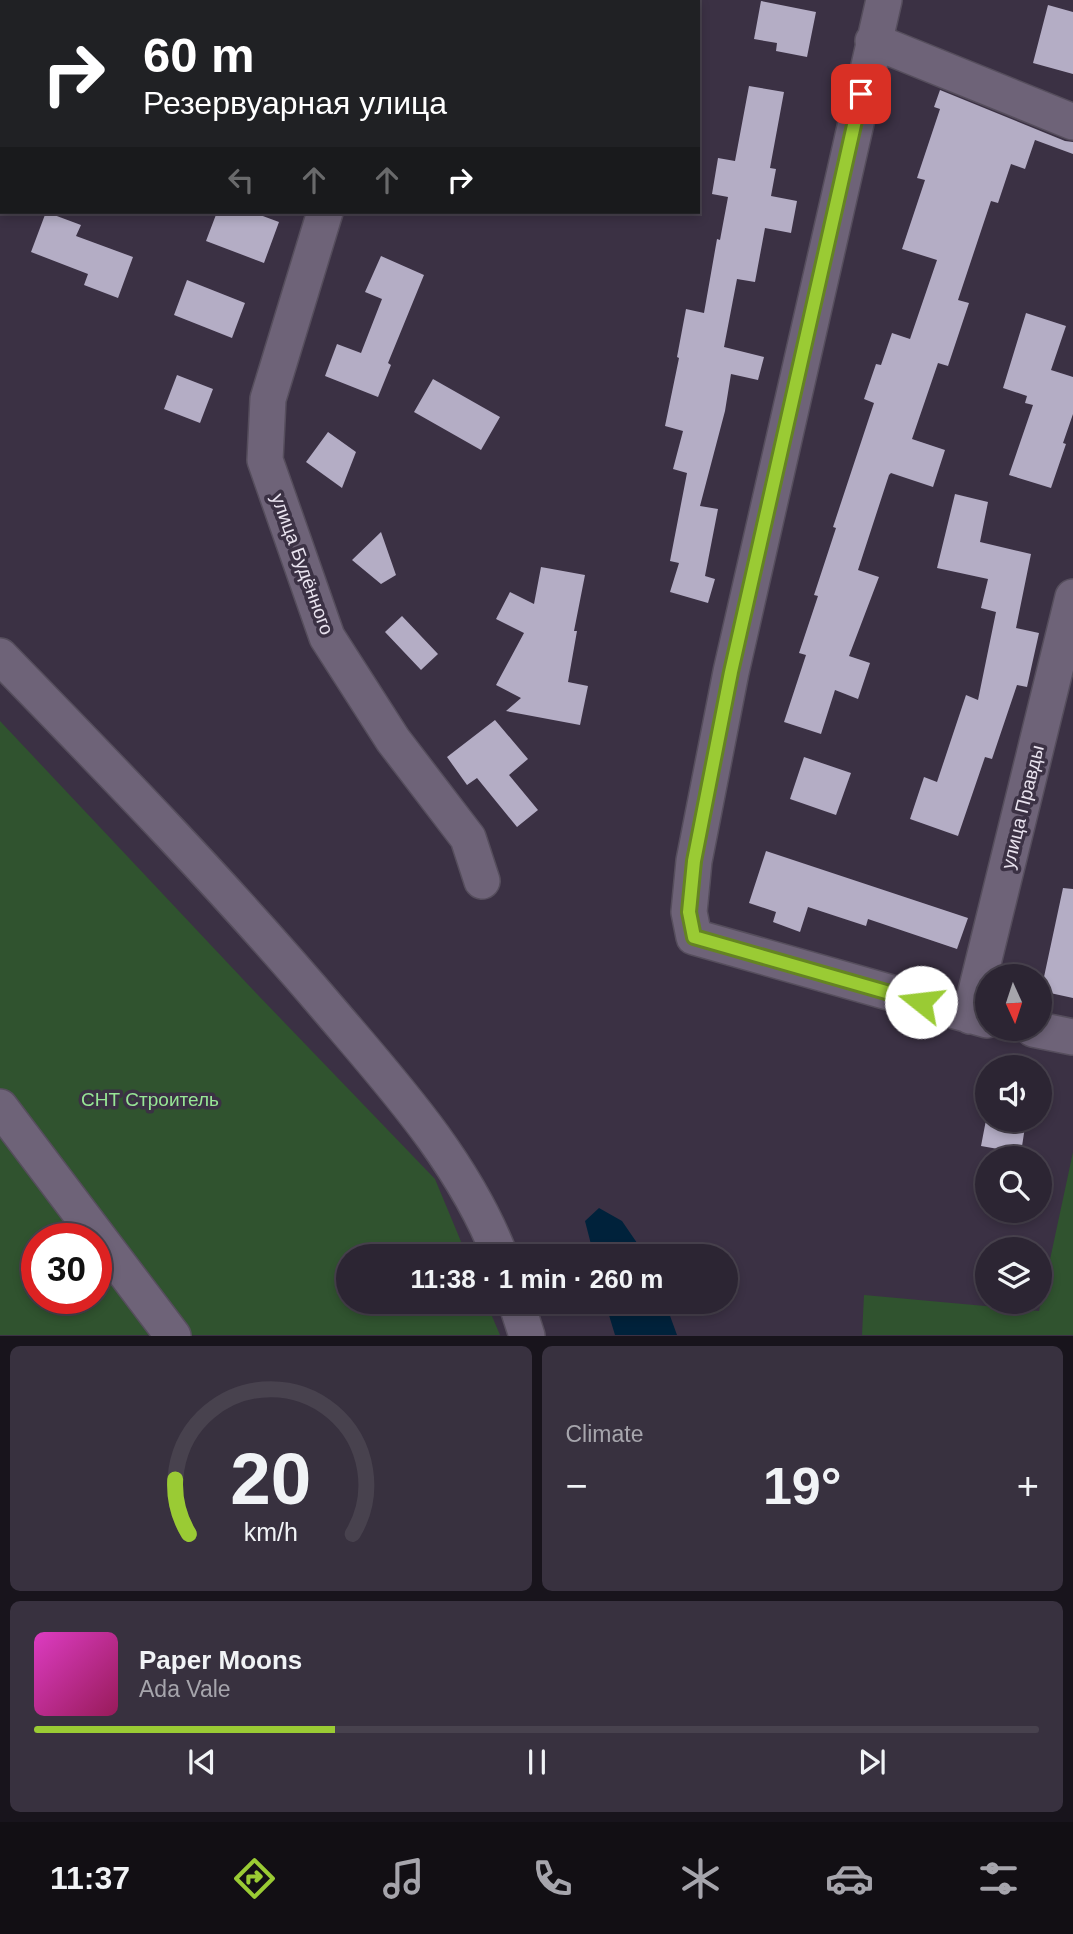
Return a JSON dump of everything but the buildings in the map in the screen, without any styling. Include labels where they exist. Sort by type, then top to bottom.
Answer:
[{"type":"street","points":[[884,0],[731,672],[694,861],[689,912],[694,937],[975,1017]]},
{"type":"street","points":[[873,41],[1073,122]]},
{"type":"street","name":"улица Будённого","points":[[315,215],[268,399],[265,460],[327,636],[393,740],[468,838],[482,881]]},
{"type":"street","name":"улица Правды","points":[[991,964],[1073,597]]},
{"type":"street","points":[[0,656],[156,815],[284,957],[408,1103],[459,1174],[494,1244]]},
{"type":"street","points":[[1052,1033],[1073,1037]]},
{"type":"street","points":[[0,1107],[173,1335]]},
{"type":"street","points":[[520,1314],[527,1335]]},
{"type":"green space","name":"СНТ Строитель","points":[[0,721],[435,1179],[462,1244],[336,1244],[336,1314],[491,1314],[500,1335],[0,1335]]},
{"type":"green space","points":[[1073,1152],[1073,1335],[862,1335],[864,1295],[975,1305],[975,1314],[1052,1314],[1052,1250]]},
{"type":"water","points":[[599,1208],[622,1221],[638,1244],[591,1244],[585,1221]]},
{"type":"water","points":[[609,1314],[669,1314],[677,1335],[615,1335]]},
{"type":"route","points":[[861,94],[731,672],[694,861],[689,912],[694,937],[921,1002]]}]
